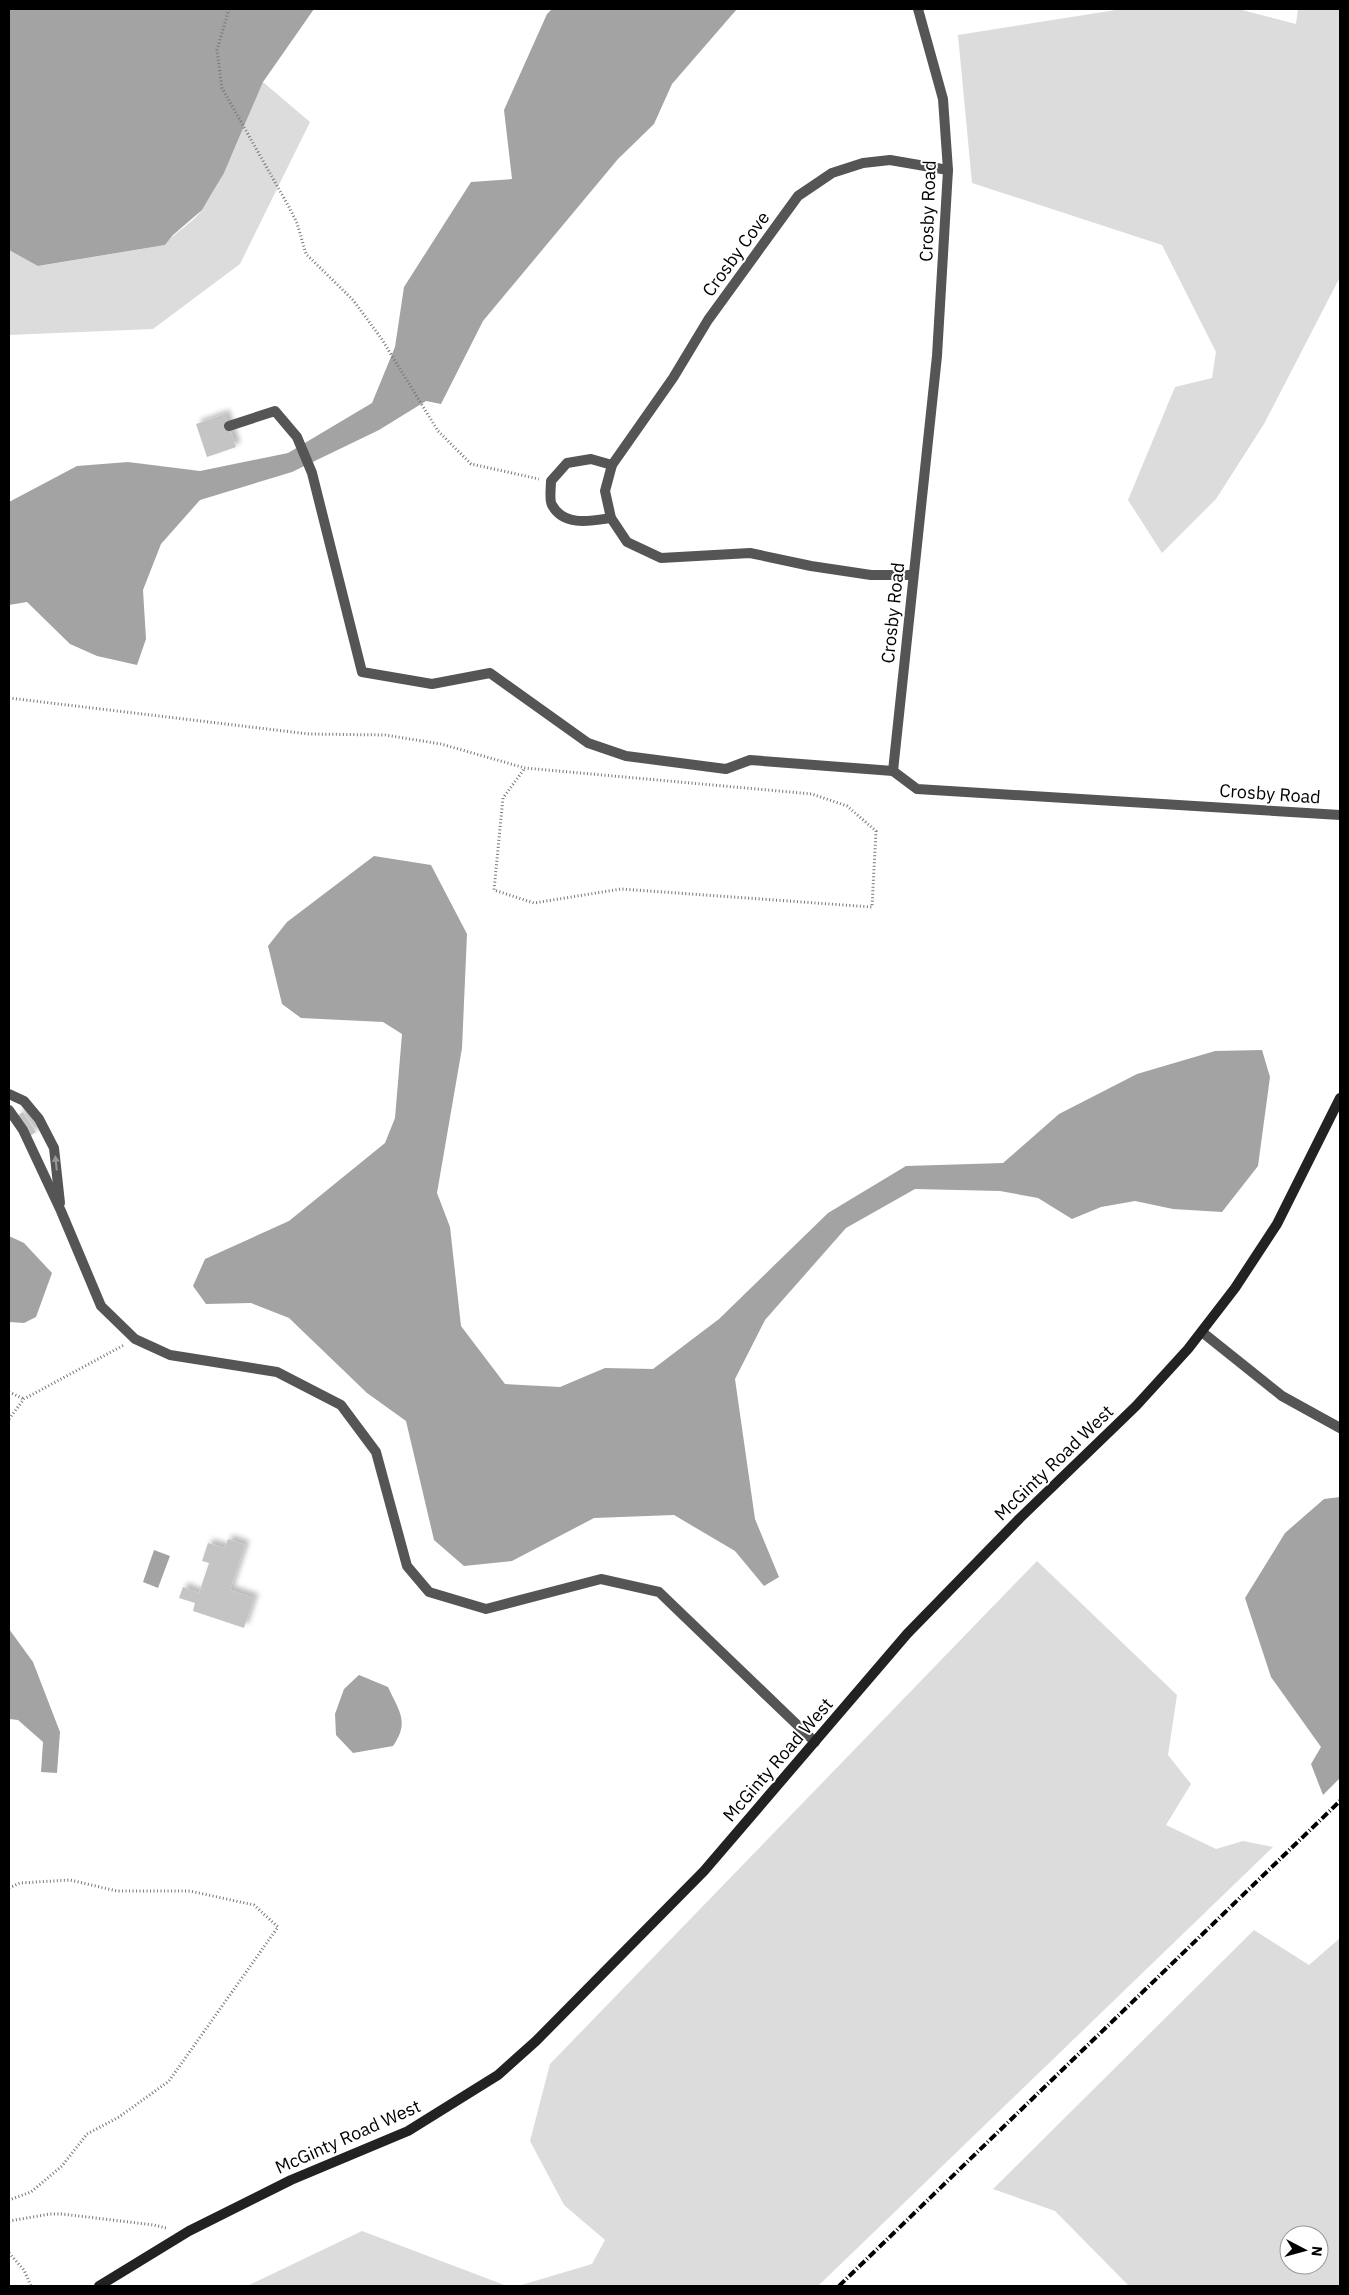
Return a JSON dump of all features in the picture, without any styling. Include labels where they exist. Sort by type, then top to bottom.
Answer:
[{"type":"main road","name":"McGinty Road West","points":[[99,2286],[180,2236],[291,2180],[408,2132],[498,2075],[536,2041],[704,1870],[907,1634],[1020,1518],[1136,1406],[1188,1349],[1235,1288],[1277,1224],[1340,1098]]},
{"type":"street","name":"Crosby Road","points":[[918,9],[944,100],[948,170],[937,356],[893,771],[917,788],[1340,816]]},
{"type":"street","name":"Crosby Cove","points":[[914,576],[871,575],[820,568],[750,553],[661,558],[627,542],[610,518],[605,491],[612,465],[673,378],[708,320],[798,196],[832,173],[863,163],[890,160],[948,170]]},
{"type":"street","points":[[229,426],[274,411],[297,437],[312,473],[362,672],[432,684],[490,673],[588,743],[626,756],[726,769],[750,760],[893,771]]},
{"type":"street","points":[[610,518],[586,522],[565,519],[552,505],[551,482],[566,463],[591,459],[612,465]]},
{"type":"street","points":[[9,1094],[24,1101],[39,1119],[54,1148],[60,1211]]},
{"type":"street","points":[[9,1110],[23,1130],[101,1306],[136,1338],[170,1355],[277,1372],[341,1405],[376,1452],[407,1566],[429,1592],[486,1609],[601,1579],[658,1592],[814,1742]]},
{"type":"street","points":[[1202,1332],[1282,1396],[1340,1428]]},
{"type":"path","points":[[229,9],[217,50],[222,88],[289,207],[297,223],[306,254],[353,300],[380,338],[438,431],[471,464],[551,482]]},
{"type":"path","points":[[9,698],[309,734],[385,735],[441,744],[525,768],[812,794],[847,806],[876,831],[872,907],[621,889],[534,903],[494,890],[503,798],[525,768]]},
{"type":"path","points":[[9,1419],[24,1399],[136,1338]]},
{"type":"path","points":[[9,1392],[24,1399]]},
{"type":"path","points":[[9,1888],[20,1883],[70,1880],[118,1891],[190,1891],[254,1905],[278,1928],[169,2081],[118,2117],[87,2134],[62,2166],[31,2192],[9,2200]]},
{"type":"path","points":[[9,2221],[50,2214],[84,2216],[161,2226],[180,2236]]},
{"type":"path","points":[[9,2253],[24,2270],[31,2286]]},
{"type":"shaded area","points":[[9,9],[314,9],[263,82],[224,173],[202,210],[173,235],[165,245],[38,266],[9,250]]},
{"type":"shaded area","points":[[552,9],[737,9],[672,84],[654,124],[618,159],[483,321],[441,404],[426,401],[379,430],[292,472],[200,500],[161,544],[143,590],[146,639],[137,665],[97,656],[70,644],[27,602],[9,605],[9,502],[77,466],[128,462],[200,471],[288,453],[372,403],[395,347],[404,287],[471,182],[512,179],[504,110],[547,14]]},
{"type":"shaded area","points":[[1122,9],[1238,9],[1296,24],[1298,9],[1340,9],[1340,277],[1264,424],[1216,499],[1162,553],[1128,500],[1175,387],[1212,378],[1216,352],[1162,245],[972,183],[958,35]]},
{"type":"shaded area","points":[[263,82],[310,122],[240,264],[153,329],[9,335],[9,250],[39,266],[165,245],[174,235],[190,223],[212,193],[228,163]]},
{"type":"shaded area","points":[[374,856],[431,865],[467,934],[462,1048],[437,1193],[450,1227],[461,1326],[505,1384],[560,1387],[605,1368],[653,1369],[719,1319],[828,1213],[906,1166],[1003,1163],[1059,1114],[1137,1074],[1215,1051],[1262,1050],[1270,1077],[1258,1166],[1222,1212],[1173,1209],[1135,1201],[1101,1207],[1072,1219],[1038,1198],[1000,1191],[915,1189],[846,1228],[765,1320],[735,1379],[755,1519],[779,1577],[764,1586],[735,1551],[674,1515],[594,1518],[512,1561],[464,1566],[434,1540],[406,1421],[367,1393],[289,1318],[251,1303],[206,1304],[193,1286],[205,1259],[289,1221],[385,1143],[395,1118],[402,1034],[383,1022],[301,1018],[282,1004],[268,946],[287,922]]},
{"type":"shaded area","points":[[9,1236],[24,1243],[52,1273],[36,1317],[24,1323],[9,1322]]},
{"type":"shaded area","points":[[1340,1497],[1340,1778],[1323,1795],[1311,1764],[1321,1747],[1271,1677],[1245,1598],[1285,1533],[1324,1499]]},
{"type":"shaded area","points":[[154,1550],[170,1556],[158,1588],[143,1582]]},
{"type":"shaded area","points":[[1037,1561],[1177,1695],[1168,1755],[1191,1784],[1166,1825],[1216,1849],[1243,1841],[1273,1847],[818,2286],[518,2286],[592,2264],[605,2240],[564,2205],[530,2141],[550,2064]]},
{"type":"shaded area","points":[[9,1629],[33,1662],[60,1732],[57,1773],[41,1772],[43,1742],[18,1720],[9,1719]]},
{"type":"shaded area","points":[[359,1675],[388,1687],[396,1703],[402,1723],[398,1738],[393,1746],[353,1753],[336,1735],[335,1714],[344,1689]]},
{"type":"shaded area","points":[[1254,1930],[1309,1965],[1340,1938],[1340,2286],[1129,2286],[1055,2211],[993,2189]]},
{"type":"shaded area","points":[[362,2231],[507,2286],[247,2286]]},
{"type":"building","points":[[225,414],[236,447],[207,457],[196,424]]},
{"type":"building","points":[[23,1112],[36,1132],[30,1136],[17,1116]]},
{"type":"building","points":[[228,1539],[245,1545],[230,1590],[254,1598],[244,1628],[193,1611],[195,1603],[179,1598],[183,1587],[199,1593],[209,1563],[202,1561],[208,1543],[225,1548]]},
{"type":"railway","points":[[839,2286],[1340,1801]]}]
